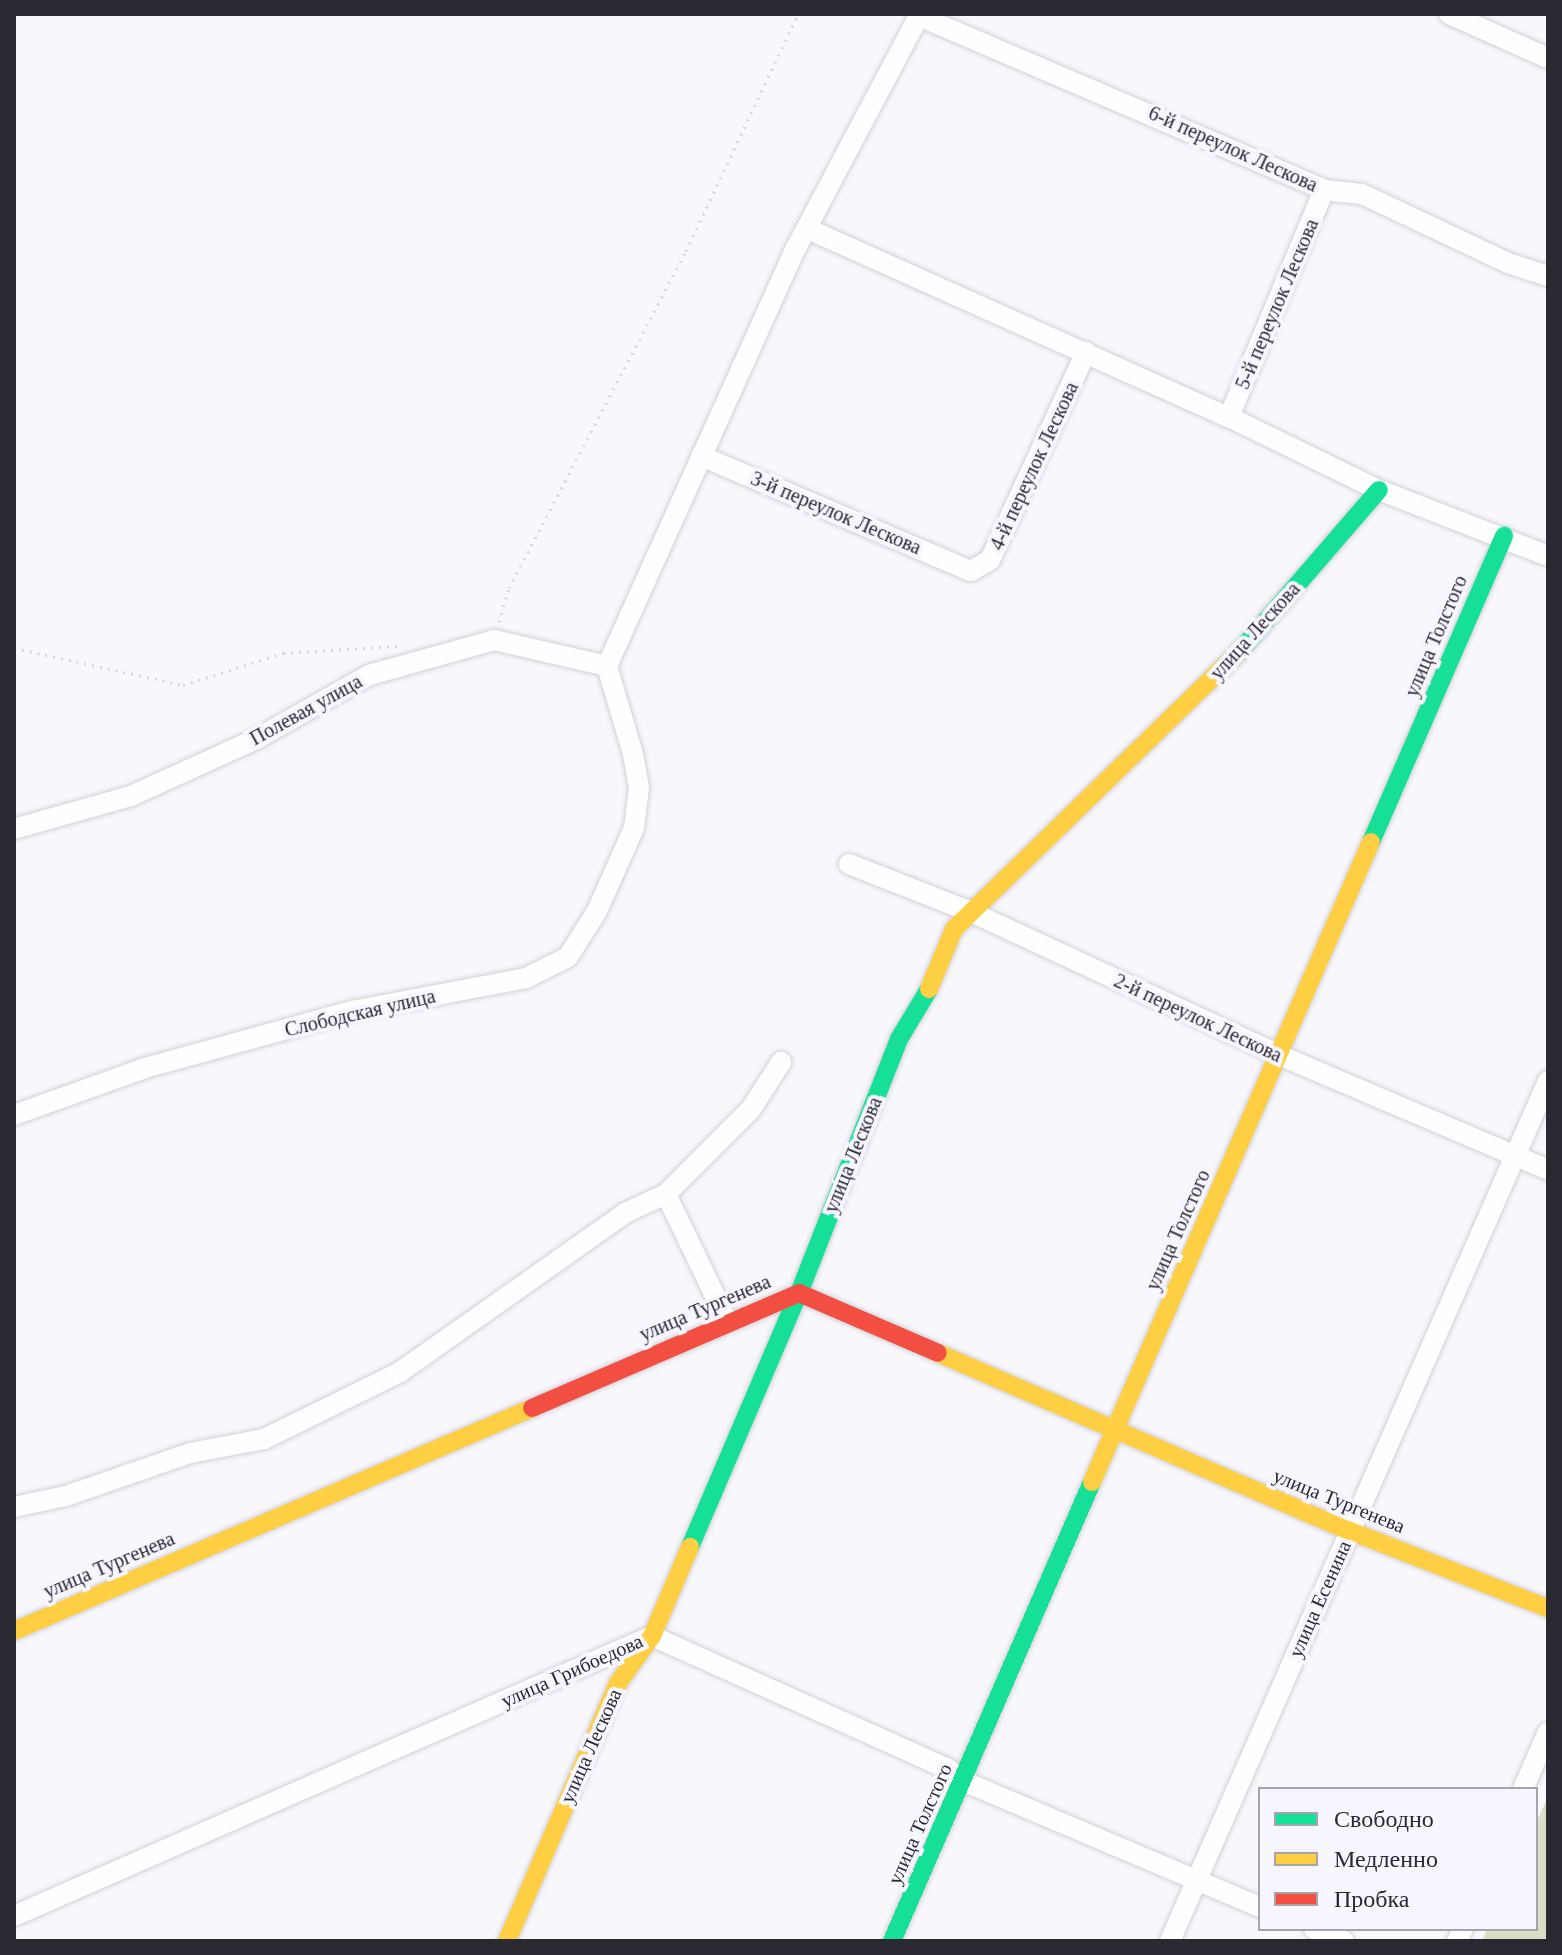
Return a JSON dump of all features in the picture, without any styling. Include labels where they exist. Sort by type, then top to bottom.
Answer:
[{"type":"street","points":[[1449,14],[1548,58]]},
{"type":"street","name":"6-й переулок Лескова","points":[[810,230],[919,16],[1324,190],[1362,194],[1508,263],[1548,276]]},
{"type":"street","name":"5-й переулок Лескова","points":[[1229,417],[1324,190]]},
{"type":"street","points":[[607,666],[796,248],[810,230],[1229,417],[1379,490],[1504,536],[1548,556]]},
{"type":"street","name":"4-й переулок Лескова","points":[[971,571],[990,560],[1086,352]]},
{"type":"street","name":"3-й переулок Лескова","points":[[701,456],[971,571]]},
{"type":"street","name":"улица Лескова","points":[[507,1941],[618,1683],[652,1636],[799,1293],[899,1039],[941,968],[954,929],[1236,656],[1379,490]]},
{"type":"street","name":"улица Толстого","points":[[892,1941],[1504,536]]},
{"type":"street","name":"Полевая улица","points":[[14,829],[131,796],[258,738],[369,675],[494,640],[607,666]]},
{"type":"street","name":"Слободская улица","points":[[14,1115],[145,1068],[352,1011],[526,978],[568,957],[597,911],[634,828],[639,788],[633,754],[607,666]]},
{"type":"street","name":"2-й переулок Лескова","points":[[849,864],[971,912],[1279,1055],[1548,1170]]},
{"type":"street","points":[[14,1507],[277,1432],[400,1372],[625,1213],[666,1194],[751,1109],[781,1062]]},
{"type":"street","name":"улица Есенина","points":[[1170,1941],[1548,1081]]},
{"type":"street","points":[[666,1194],[727,1321]]},
{"type":"street","name":"улица Тургенева","points":[[14,1631],[727,1321],[799,1293],[1350,1531],[1548,1608]]},
{"type":"street","name":"улица Грибоедова","points":[[14,1916],[652,1636],[948,1769],[963,1781],[1258,1906]]},
{"type":"street","points":[[1524,1787],[1548,1732]]},
{"type":"street","points":[[1319,1931],[1344,1941]]},
{"type":"path","points":[[494,640],[509,588],[686,251],[798,14]]},
{"type":"path","points":[[14,648],[183,685],[283,653],[403,645]]},
{"type":"green space","points":[[1548,1797],[1548,1941],[1482,1941],[1486,1931],[1538,1931],[1538,1819]]},
{"type":"traffic: fast","points":[[1239,652],[1379,490]]},
{"type":"traffic: fast","points":[[1371,842],[1504,536]]},
{"type":"traffic: fast","points":[[690,1547],[799,1293],[899,1039],[929,989]]},
{"type":"traffic: fast","points":[[892,1941],[1092,1482]]},
{"type":"traffic: slow","points":[[929,989],[954,929],[1239,652]]},
{"type":"traffic: slow","points":[[1092,1482],[1371,842]]},
{"type":"traffic: slow","points":[[938,1353],[1350,1531],[1548,1608]]},
{"type":"traffic: slow","points":[[14,1631],[532,1408]]},
{"type":"traffic: slow","points":[[507,1941],[618,1683],[652,1636],[690,1547]]},
{"type":"traffic: jam","points":[[532,1408],[799,1293],[938,1353]]}]
